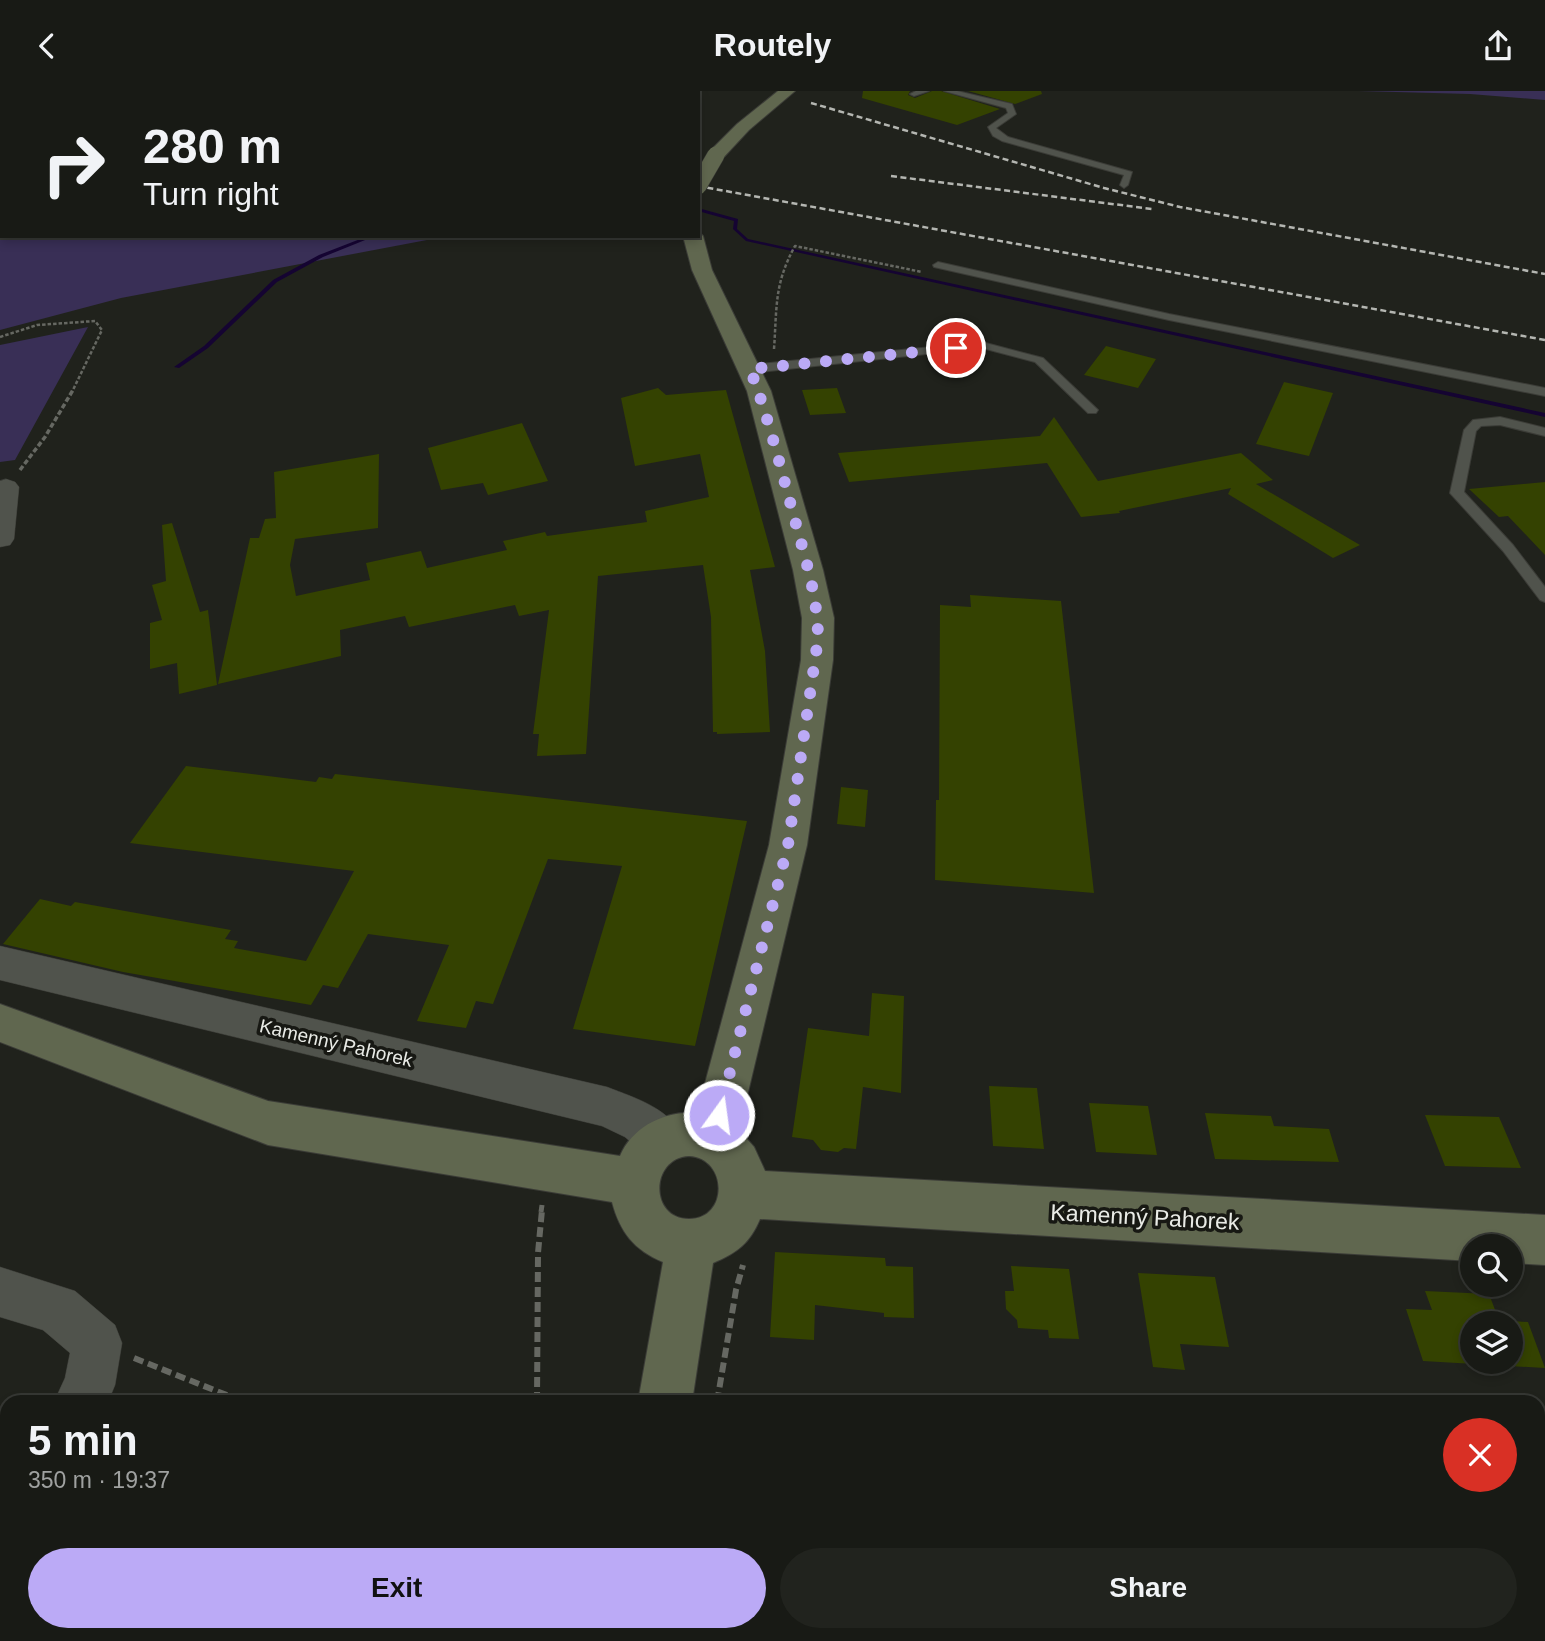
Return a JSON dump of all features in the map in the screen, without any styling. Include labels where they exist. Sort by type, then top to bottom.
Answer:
[{"type":"street","points":[[700,183],[716,155],[734,134],[787,91]]},
{"type":"street","points":[[694,238],[702,270],[755,363],[818,618],[818,639],[788,845],[713,1140]]},
{"type":"street","points":[[0,539],[6,487]]},
{"type":"street","name":"Kamenný Pahorek","points":[[0,963],[607,1107],[641,1122],[664,1142]]},
{"type":"street","points":[[0,1023],[268,1123],[634,1182]]},
{"type":"street","points":[[688,1136],[713,1140],[727,1149],[737,1161],[743,1177],[744,1194],[738,1212],[727,1227],[710,1238],[691,1243],[667,1240],[646,1227],[635,1206],[634,1182],[645,1159],[664,1142],[688,1136]]},
{"type":"street","name":"Kamenný Pahorek","points":[[744,1194],[1545,1241]]},
{"type":"street","points":[[666,1395],[691,1243]]},
{"type":"street","points":[[0,1292],[57,1309],[97,1343],[89,1385],[84,1395]]},
{"type":"lane","points":[[914,94],[925,91]]},
{"type":"lane","points":[[948,91],[1009,106],[1012,114]]},
{"type":"lane","points":[[991,119],[1000,114],[1012,114]]},
{"type":"lane","points":[[1012,114],[992,127],[996,134],[1005,139],[1129,174],[1124,185]]},
{"type":"lane","points":[[938,265],[1169,317],[1545,393]]},
{"type":"lane","points":[[755,363],[982,345],[1039,359],[1092,410]]},
{"type":"lane","points":[[1545,432],[1500,421],[1477,422],[1470,430],[1457,493],[1508,548],[1545,597]]},
{"type":"path","points":[[755,363],[782,270],[795,246],[923,273],[938,265]]},
{"type":"path","points":[[0,337],[37,325],[69,321],[95,321],[102,330],[77,386],[44,439],[6,487]]},
{"type":"path","points":[[537,1395],[538,1253],[542,1196],[551,1170]]},
{"type":"path","points":[[718,1395],[736,1290],[748,1256]]},
{"type":"path","points":[[97,1343],[227,1395]]},
{"type":"shaded area","points":[[1358,91],[1545,91],[1545,100],[1470,94]]},
{"type":"shaded area","points":[[0,238],[437,238],[121,298],[0,330]]},
{"type":"shaded area","points":[[88,327],[15,460],[0,462],[0,345]]},
{"type":"building","points":[[863,91],[910,91],[908,95],[915,98],[932,91],[941,91],[1000,109],[957,125],[862,98]]},
{"type":"building","points":[[968,91],[1041,91],[1042,94],[1015,104]]},
{"type":"building","points":[[1106,346],[1156,359],[1138,388],[1084,375]]},
{"type":"building","points":[[1284,382],[1333,393],[1309,456],[1256,444]]},
{"type":"building","points":[[658,388],[666,395],[726,390],[775,567],[750,570],[765,651],[770,732],[713,732],[711,617],[703,565],[598,576],[586,754],[537,756],[539,734],[533,734],[549,610],[519,616],[515,605],[409,627],[405,616],[340,630],[341,656],[218,684],[250,538],[259,538],[265,519],[276,518],[274,472],[379,454],[378,528],[295,539],[290,565],[296,596],[370,580],[366,563],[421,551],[427,568],[507,550],[503,541],[545,532],[547,536],[647,522],[645,511],[709,497],[700,454],[635,466],[621,398]]},
{"type":"building","points":[[837,388],[846,413],[810,415],[802,390]]},
{"type":"building","points":[[1054,417],[1098,481],[1241,453],[1273,480],[1256,484],[1360,545],[1333,558],[1228,494],[1231,488],[1119,511],[1120,513],[1081,517],[1047,463],[849,482],[838,453],[1040,436]]},
{"type":"building","points":[[522,423],[548,481],[488,495],[483,483],[441,490],[428,448]]},
{"type":"building","points":[[1545,482],[1545,555],[1508,516],[1499,517],[1469,489]]},
{"type":"building","points":[[172,523],[200,612],[208,610],[217,685],[179,694],[177,663],[150,669],[150,623],[162,620],[152,585],[166,581],[162,525]]},
{"type":"building","points":[[970,595],[1061,601],[1094,893],[935,880],[936,800],[939,800],[940,605],[971,607]]},
{"type":"building","points":[[186,766],[316,782],[319,777],[332,779],[335,774],[747,821],[695,1046],[573,1029],[622,866],[548,859],[493,1004],[476,1001],[466,1028],[417,1021],[449,945],[368,934],[338,988],[323,985],[311,1005],[123,972],[3,944],[40,899],[71,906],[75,902],[231,930],[225,939],[238,941],[234,948],[306,961],[354,871],[130,843]]},
{"type":"building","points":[[841,787],[868,790],[865,827],[837,824]]},
{"type":"building","points":[[872,993],[904,996],[901,1093],[863,1087],[856,1149],[844,1148],[838,1152],[821,1150],[813,1140],[792,1137],[808,1028],[869,1036]]},
{"type":"building","points":[[989,1086],[1037,1088],[1044,1149],[993,1146]]},
{"type":"building","points":[[1089,1103],[1148,1106],[1157,1155],[1096,1152]]},
{"type":"building","points":[[1205,1113],[1271,1116],[1274,1126],[1329,1129],[1339,1162],[1215,1159]]},
{"type":"building","points":[[1425,1115],[1499,1117],[1521,1168],[1445,1166]]},
{"type":"building","points":[[775,1252],[885,1258],[886,1266],[913,1267],[914,1318],[884,1317],[884,1313],[815,1305],[814,1340],[770,1337]]},
{"type":"building","points":[[1011,1266],[1069,1269],[1079,1339],[1049,1338],[1048,1330],[1018,1328],[1017,1320],[1006,1309],[1005,1291],[1014,1291]]},
{"type":"building","points":[[1138,1273],[1215,1277],[1229,1347],[1180,1344],[1185,1370],[1153,1367]]},
{"type":"building","points":[[1425,1291],[1460,1293],[1460,1297],[1490,1297],[1495,1311],[1460,1311],[1460,1363],[1423,1361],[1406,1309],[1432,1310]]},
{"type":"building","points":[[1523,1322],[1528,1322],[1545,1368],[1523,1367]]},
{"type":"waterway","points":[[700,210],[736,220],[735,229],[746,240],[1545,415]]},
{"type":"waterway","points":[[177,367],[206,347],[275,281],[321,256],[368,238]]},
{"type":"railway","points":[[811,103],[1104,188],[1180,207],[1545,274]]},
{"type":"railway","points":[[891,176],[1152,209]]},
{"type":"railway","points":[[700,186],[1545,340]]},
{"type":"route","points":[[719,1115],[788,845],[815,675],[818,639],[816,603],[808,570],[769,422],[750,369],[956,348]]}]
